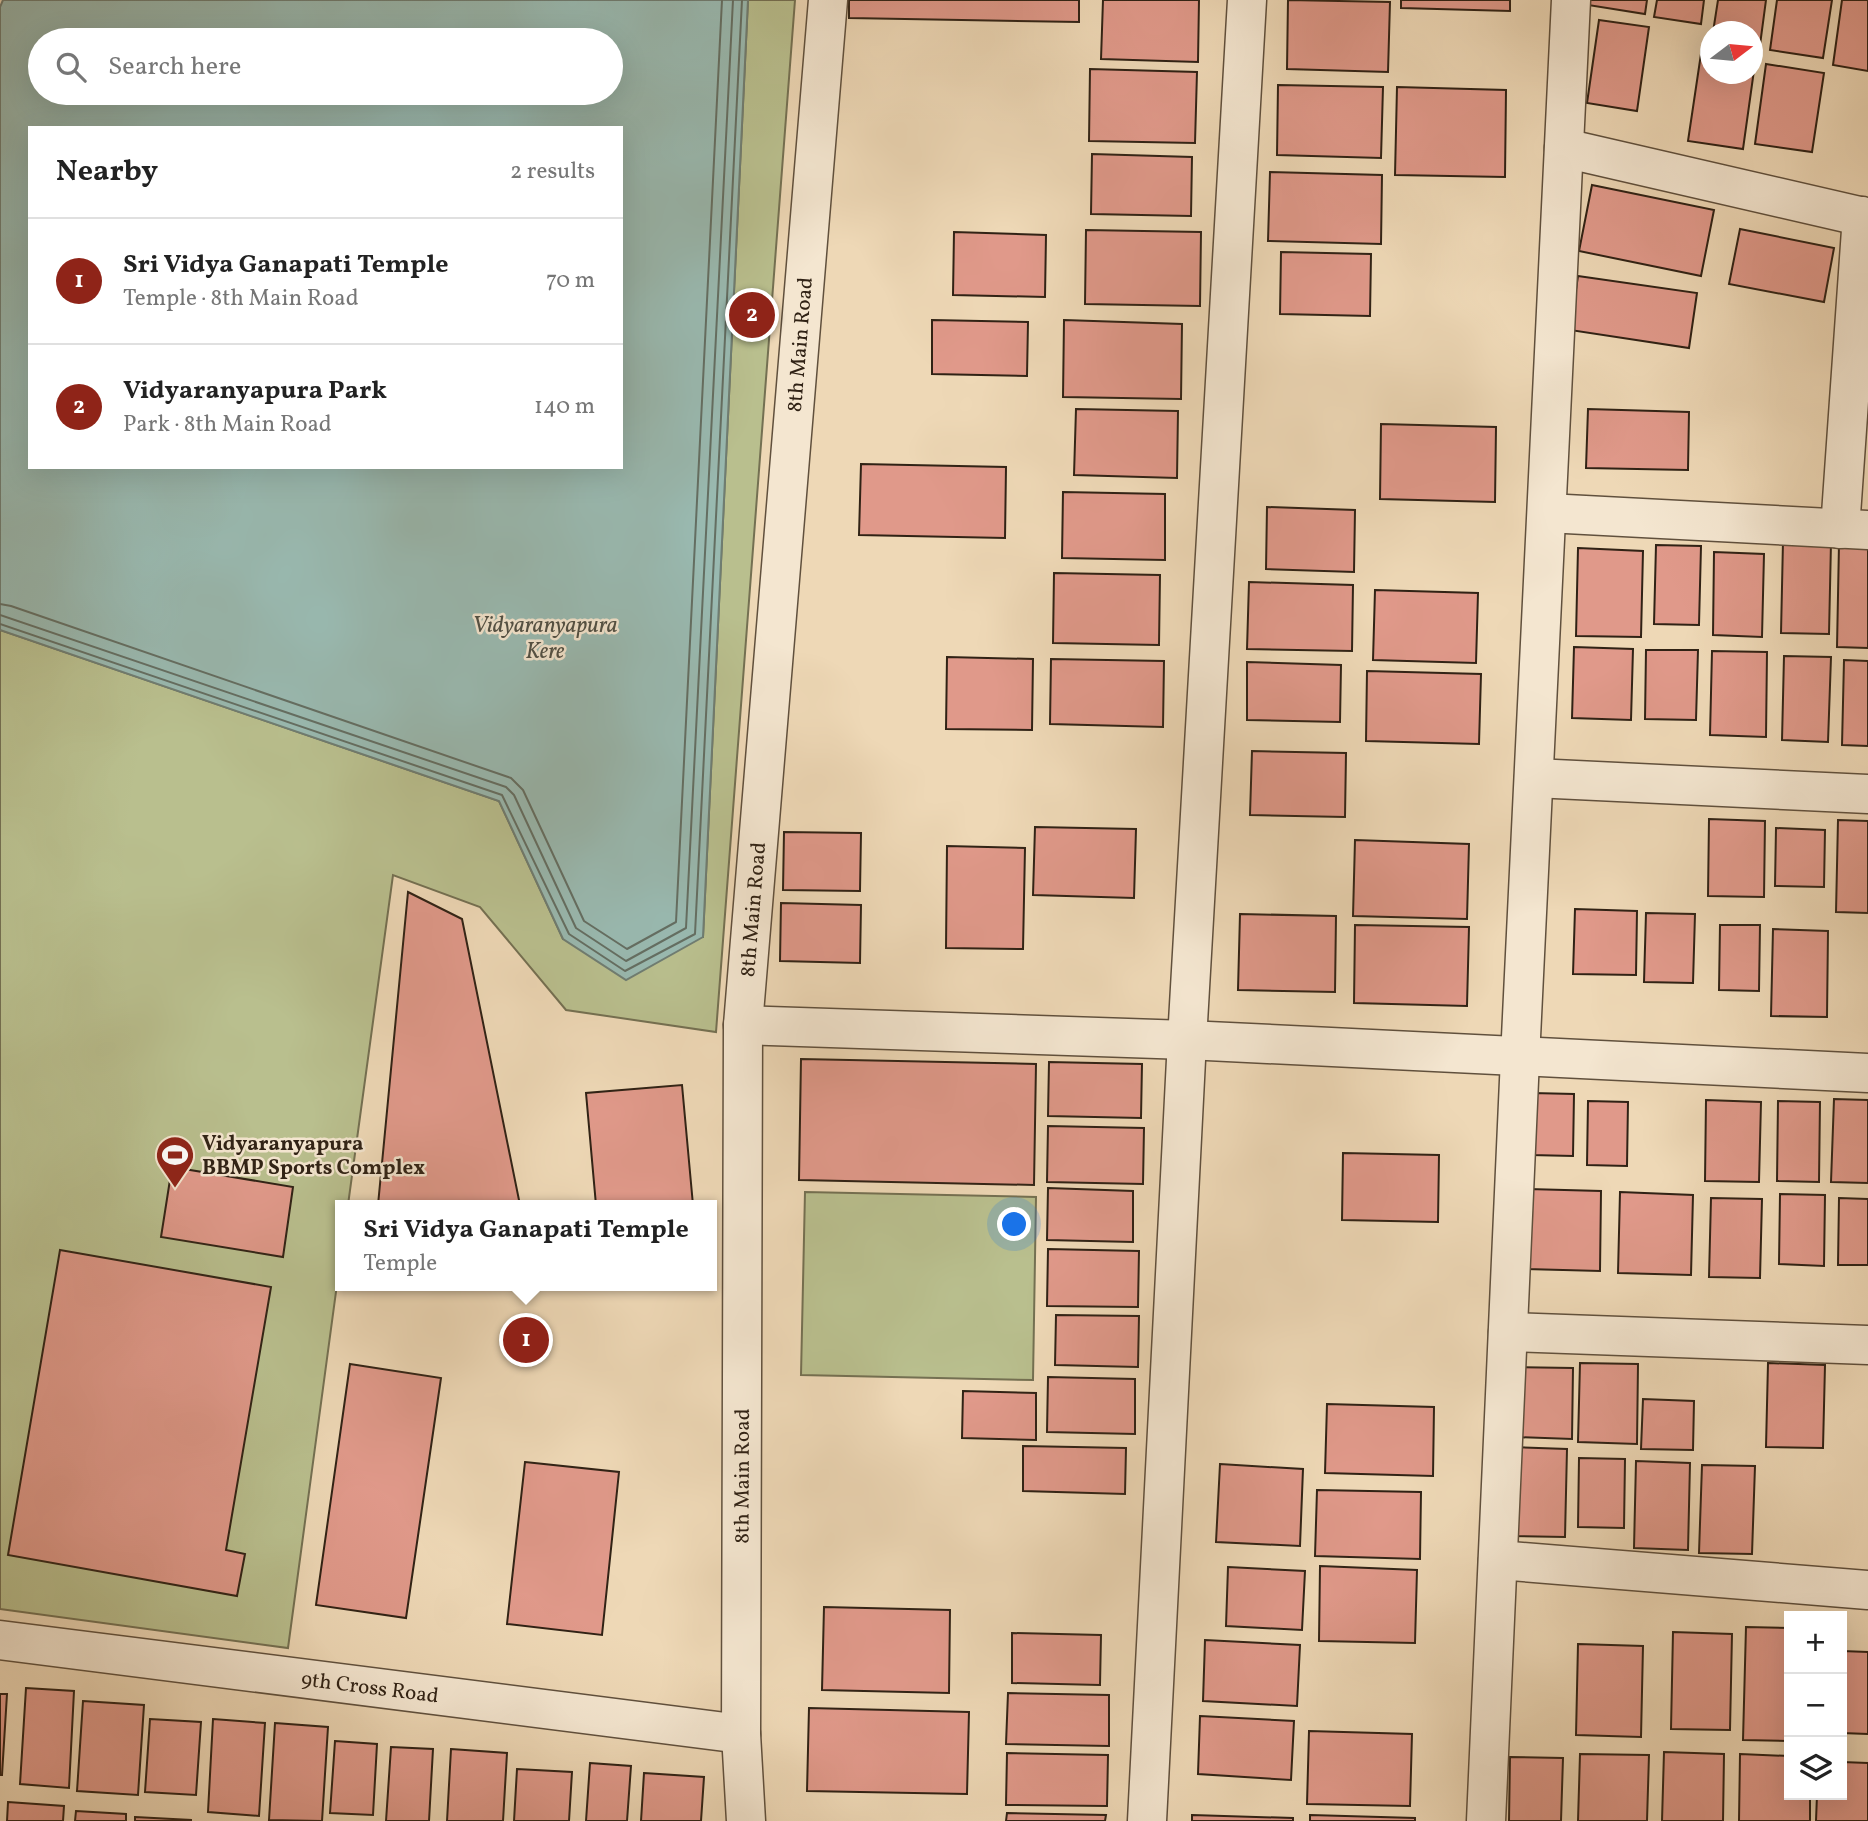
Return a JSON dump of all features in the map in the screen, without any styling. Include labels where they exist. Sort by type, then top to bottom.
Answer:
[{"type":"street","name":"8th Main Road","points":[[746,1821],[741,1734],[743,1025],[828,0]]},
{"type":"street","points":[[1147,1821],[1187,1040],[1247,0]]},
{"type":"street","points":[[1486,1821],[1571,0]]},
{"type":"street","points":[[1546,513],[1854,530],[1865,217],[1564,148]]},
{"type":"street","points":[[1534,778],[1868,794]]},
{"type":"street","points":[[743,1025],[1187,1040],[1868,1073]]},
{"type":"street","points":[[1508,1332],[1868,1345]]},
{"type":"street","points":[[1498,1560],[1868,1590]]},
{"type":"street","name":"9th Cross Road","points":[[0,1640],[741,1734]]},
{"type":"green space","name":"Vidyaranyapura BBMP Sports Complex","points":[[748,0],[795,0],[716,1032],[566,1010],[480,907],[393,875],[349,1200],[335,1200],[336,1291],[288,1648],[0,1609],[0,630],[499,801],[563,939],[703,937]]},
{"type":"green space","points":[[805,1192],[1036,1197],[1033,1380],[801,1375]]},
{"type":"water","name":"Vidyaranyapura Kere","points":[[3,0],[748,0],[703,937],[626,980],[563,939],[499,801],[0,630],[0,7]]},
{"type":"building","points":[[849,0],[1079,0],[1079,22],[849,18]]},
{"type":"building","points":[[1103,0],[1199,0],[1198,62],[1101,59]]},
{"type":"building","points":[[1288,0],[1390,2],[1388,72],[1287,69]]},
{"type":"building","points":[[1401,0],[1510,0],[1510,11],[1401,8]]},
{"type":"building","points":[[1589,0],[1647,0],[1645,14],[1588,5]]},
{"type":"building","points":[[1657,0],[1704,0],[1700,24],[1654,17]]},
{"type":"building","points":[[1718,0],[1766,0],[1763,22],[1715,21]]},
{"type":"building","points":[[1777,0],[1832,0],[1823,58],[1770,50]]},
{"type":"building","points":[[1842,0],[1868,0],[1868,71],[1833,65]]},
{"type":"building","points":[[1599,20],[1649,27],[1637,111],[1587,103]]},
{"type":"building","points":[[1700,60],[1700,84],[1752,84],[1743,149],[1688,141]]},
{"type":"building","points":[[1766,64],[1824,73],[1812,152],[1755,144]]},
{"type":"building","points":[[1090,69],[1197,72],[1195,143],[1089,141]]},
{"type":"building","points":[[1278,85],[1383,87],[1381,158],[1277,155]]},
{"type":"building","points":[[1397,87],[1506,90],[1505,177],[1395,175]]},
{"type":"building","points":[[1092,154],[1192,157],[1191,216],[1091,214]]},
{"type":"building","points":[[1270,172],[1382,175],[1381,244],[1268,241]]},
{"type":"building","points":[[1592,185],[1714,210],[1701,276],[1579,251]]},
{"type":"building","points":[[1740,229],[1834,248],[1824,302],[1729,284]]},
{"type":"building","points":[[1086,230],[1201,232],[1200,306],[1085,304]]},
{"type":"building","points":[[954,232],[1046,235],[1045,297],[953,295]]},
{"type":"building","points":[[1281,252],[1371,254],[1370,316],[1280,314]]},
{"type":"building","points":[[1578,276],[1697,293],[1689,348],[1570,330]]},
{"type":"building","points":[[932,320],[1028,322],[1027,376],[932,374]]},
{"type":"building","points":[[1064,320],[1182,324],[1181,399],[1063,397]]},
{"type":"building","points":[[1076,409],[1178,411],[1177,478],[1074,475]]},
{"type":"building","points":[[1588,409],[1689,412],[1688,470],[1586,468]]},
{"type":"building","points":[[1381,424],[1496,427],[1495,502],[1380,499]]},
{"type":"building","points":[[861,464],[1006,467],[1005,538],[859,535]]},
{"type":"building","points":[[1063,492],[1165,494],[1165,560],[1062,558]]},
{"type":"building","points":[[1267,507],[1355,510],[1354,572],[1266,569]]},
{"type":"building","points":[[1783,541],[1831,542],[1829,634],[1781,633]]},
{"type":"building","points":[[1839,544],[1868,545],[1868,648],[1837,647]]},
{"type":"building","points":[[1656,545],[1701,546],[1699,625],[1654,624]]},
{"type":"building","points":[[1578,548],[1643,551],[1641,637],[1576,636]]},
{"type":"building","points":[[1714,552],[1764,554],[1762,637],[1713,635]]},
{"type":"building","points":[[1054,573],[1160,575],[1159,645],[1053,643]]},
{"type":"building","points":[[1249,582],[1353,585],[1352,651],[1247,649]]},
{"type":"building","points":[[1375,590],[1478,593],[1476,663],[1373,660]]},
{"type":"building","points":[[1574,647],[1633,649],[1631,720],[1572,718]]},
{"type":"building","points":[[1646,650],[1698,650],[1696,720],[1645,719]]},
{"type":"building","points":[[1712,651],[1767,652],[1766,737],[1710,735]]},
{"type":"building","points":[[1784,656],[1831,657],[1828,742],[1782,740]]},
{"type":"building","points":[[947,657],[1033,659],[1032,730],[946,729]]},
{"type":"building","points":[[1051,659],[1164,661],[1163,727],[1050,724]]},
{"type":"building","points":[[1844,660],[1868,661],[1868,746],[1842,745]]},
{"type":"building","points":[[1247,662],[1341,665],[1340,722],[1247,720]]},
{"type":"building","points":[[1367,671],[1481,674],[1479,744],[1366,741]]},
{"type":"building","points":[[1252,751],[1346,753],[1345,817],[1250,815]]},
{"type":"building","points":[[1709,819],[1765,821],[1764,897],[1708,896]]},
{"type":"building","points":[[1838,820],[1868,821],[1868,913],[1836,912]]},
{"type":"building","points":[[1035,827],[1136,829],[1134,898],[1033,895]]},
{"type":"building","points":[[1776,828],[1825,830],[1824,887],[1775,886]]},
{"type":"building","points":[[784,832],[861,833],[860,891],[783,890]]},
{"type":"building","points":[[1355,840],[1469,844],[1467,919],[1353,916]]},
{"type":"building","points":[[947,846],[1025,848],[1023,949],[946,948]]},
{"type":"building","points":[[408,892],[462,919],[519,1200],[378,1200]]},
{"type":"building","points":[[781,903],[861,905],[860,963],[780,961]]},
{"type":"building","points":[[1575,909],[1637,911],[1636,975],[1573,974]]},
{"type":"building","points":[[1646,913],[1695,914],[1693,983],[1644,982]]},
{"type":"building","points":[[1240,914],[1336,916],[1335,992],[1238,990]]},
{"type":"building","points":[[1355,925],[1469,927],[1467,1006],[1354,1003]]},
{"type":"building","points":[[1720,925],[1760,925],[1759,991],[1719,990]]},
{"type":"building","points":[[1773,929],[1828,931],[1827,1017],[1771,1016]]},
{"type":"building","points":[[801,1059],[1036,1064],[1034,1185],[799,1180]]},
{"type":"building","points":[[1049,1062],[1142,1064],[1141,1118],[1048,1116]]},
{"type":"building","points":[[682,1085],[693,1200],[596,1200],[586,1093]]},
{"type":"building","points":[[1532,1093],[1574,1094],[1573,1156],[1531,1155]]},
{"type":"building","points":[[1834,1099],[1868,1100],[1868,1183],[1831,1182]]},
{"type":"building","points":[[1706,1100],[1761,1102],[1759,1182],[1705,1181]]},
{"type":"building","points":[[1588,1101],[1628,1102],[1627,1166],[1587,1165]]},
{"type":"building","points":[[1778,1101],[1820,1102],[1819,1182],[1777,1181]]},
{"type":"building","points":[[1048,1126],[1144,1128],[1143,1184],[1047,1182]]},
{"type":"building","points":[[1343,1153],[1439,1155],[1438,1222],[1342,1220]]},
{"type":"building","points":[[172,1167],[293,1187],[283,1257],[161,1237]]},
{"type":"building","points":[[1048,1188],[1133,1191],[1133,1242],[1047,1240]]},
{"type":"building","points":[[1528,1189],[1601,1191],[1600,1271],[1526,1269]]},
{"type":"building","points":[[1620,1192],[1693,1195],[1691,1275],[1618,1273]]},
{"type":"building","points":[[1780,1194],[1825,1195],[1824,1266],[1779,1264]]},
{"type":"building","points":[[1711,1198],[1762,1199],[1760,1278],[1709,1277]]},
{"type":"building","points":[[1839,1198],[1868,1199],[1868,1265],[1838,1265]]},
{"type":"building","points":[[1048,1249],[1139,1251],[1138,1307],[1047,1306]]},
{"type":"building","points":[[60,1250],[271,1287],[226,1550],[245,1554],[237,1596],[8,1555]]},
{"type":"building","points":[[1056,1315],[1139,1316],[1138,1367],[1055,1365]]},
{"type":"building","points":[[1580,1363],[1638,1364],[1637,1444],[1578,1442]]},
{"type":"building","points":[[1768,1363],[1825,1365],[1823,1448],[1766,1447]]},
{"type":"building","points":[[350,1364],[441,1378],[406,1618],[316,1605]]},
{"type":"building","points":[[1516,1367],[1573,1368],[1572,1439],[1515,1437]]},
{"type":"building","points":[[1048,1377],[1135,1379],[1135,1434],[1047,1432]]},
{"type":"building","points":[[963,1391],[1036,1393],[1036,1440],[962,1438]]},
{"type":"building","points":[[1643,1399],[1694,1401],[1693,1450],[1641,1449]]},
{"type":"building","points":[[1327,1404],[1434,1407],[1433,1476],[1325,1473]]},
{"type":"building","points":[[1023,1446],[1126,1448],[1125,1494],[1023,1491]]},
{"type":"building","points":[[1510,1447],[1567,1449],[1565,1537],[1508,1536]]},
{"type":"building","points":[[1579,1458],[1625,1459],[1624,1528],[1578,1527]]},
{"type":"building","points":[[1636,1461],[1690,1463],[1688,1550],[1634,1548]]},
{"type":"building","points":[[525,1462],[619,1472],[602,1635],[507,1624]]},
{"type":"building","points":[[1220,1464],[1303,1469],[1300,1546],[1216,1542]]},
{"type":"building","points":[[1702,1465],[1755,1466],[1752,1554],[1699,1553]]},
{"type":"building","points":[[1317,1490],[1421,1492],[1420,1559],[1315,1556]]},
{"type":"building","points":[[1320,1566],[1417,1570],[1415,1643],[1319,1641]]},
{"type":"building","points":[[1228,1567],[1305,1571],[1302,1630],[1226,1626]]},
{"type":"building","points":[[824,1607],[950,1610],[949,1693],[822,1690]]},
{"type":"building","points":[[1746,1627],[1784,1628],[1784,1741],[1743,1740]]},
{"type":"building","points":[[1673,1632],[1732,1634],[1730,1730],[1671,1729]]},
{"type":"building","points":[[1012,1633],[1101,1635],[1100,1685],[1012,1683]]},
{"type":"building","points":[[1205,1640],[1300,1645],[1297,1706],[1203,1701]]},
{"type":"building","points":[[1578,1644],[1643,1646],[1641,1737],[1576,1735]]},
{"type":"building","points":[[1847,1651],[1868,1652],[1868,1734],[1847,1733]]},
{"type":"building","points":[[26,1688],[74,1691],[69,1788],[20,1784]]},
{"type":"building","points":[[1008,1693],[1109,1695],[1109,1746],[1006,1744]]},
{"type":"building","points":[[0,1694],[7,1694],[2,1775],[0,1775]]},
{"type":"building","points":[[83,1701],[144,1705],[138,1795],[77,1791]]},
{"type":"building","points":[[809,1708],[969,1712],[967,1794],[807,1791]]},
{"type":"building","points":[[1200,1716],[1294,1721],[1291,1780],[1198,1774]]},
{"type":"building","points":[[150,1719],[201,1722],[196,1795],[145,1792]]},
{"type":"building","points":[[213,1719],[265,1723],[259,1816],[208,1812]]},
{"type":"building","points":[[275,1723],[328,1727],[322,1821],[269,1820]]},
{"type":"building","points":[[1309,1731],[1412,1734],[1410,1806],[1307,1804]]},
{"type":"building","points":[[335,1741],[377,1744],[373,1815],[330,1813]]},
{"type":"building","points":[[391,1747],[433,1749],[429,1821],[386,1821]]},
{"type":"building","points":[[451,1749],[507,1753],[503,1821],[447,1821]]},
{"type":"building","points":[[1664,1752],[1724,1754],[1723,1821],[1662,1821]]},
{"type":"building","points":[[1007,1753],[1108,1755],[1107,1806],[1006,1805]]},
{"type":"building","points":[[1580,1754],[1649,1755],[1647,1821],[1578,1821]]},
{"type":"building","points":[[1740,1754],[1784,1756],[1784,1800],[1810,1800],[1810,1821],[1739,1821]]},
{"type":"building","points":[[1510,1757],[1563,1758],[1561,1821],[1509,1821]]},
{"type":"building","points":[[1847,1762],[1868,1763],[1868,1821],[1816,1821],[1817,1800],[1847,1800]]},
{"type":"building","points":[[590,1763],[631,1766],[627,1821],[586,1821]]},
{"type":"building","points":[[517,1769],[572,1772],[569,1821],[514,1821]]},
{"type":"building","points":[[644,1773],[704,1777],[701,1821],[641,1821]]},
{"type":"building","points":[[8,1802],[64,1806],[63,1821],[7,1821]]},
{"type":"building","points":[[76,1811],[126,1814],[126,1821],[75,1821]]},
{"type":"building","points":[[1007,1813],[1106,1815],[1105,1821],[1006,1821]]},
{"type":"building","points":[[1192,1815],[1293,1818],[1293,1821],[1192,1821]]},
{"type":"building","points":[[1310,1815],[1415,1818],[1415,1821],[1310,1821]]},
{"type":"building","points":[[135,1817],[191,1820],[191,1821],[135,1821]]},
{"type":"place","name":"Vidyaranyapura Park","points":[[752,315]]},
{"type":"place","name":"Vidyaranyapura BBMP Sports Complex","points":[[175,1189]]},
{"type":"place","name":"Sri Vidya Ganapati Temple","points":[[526,1340]]}]
